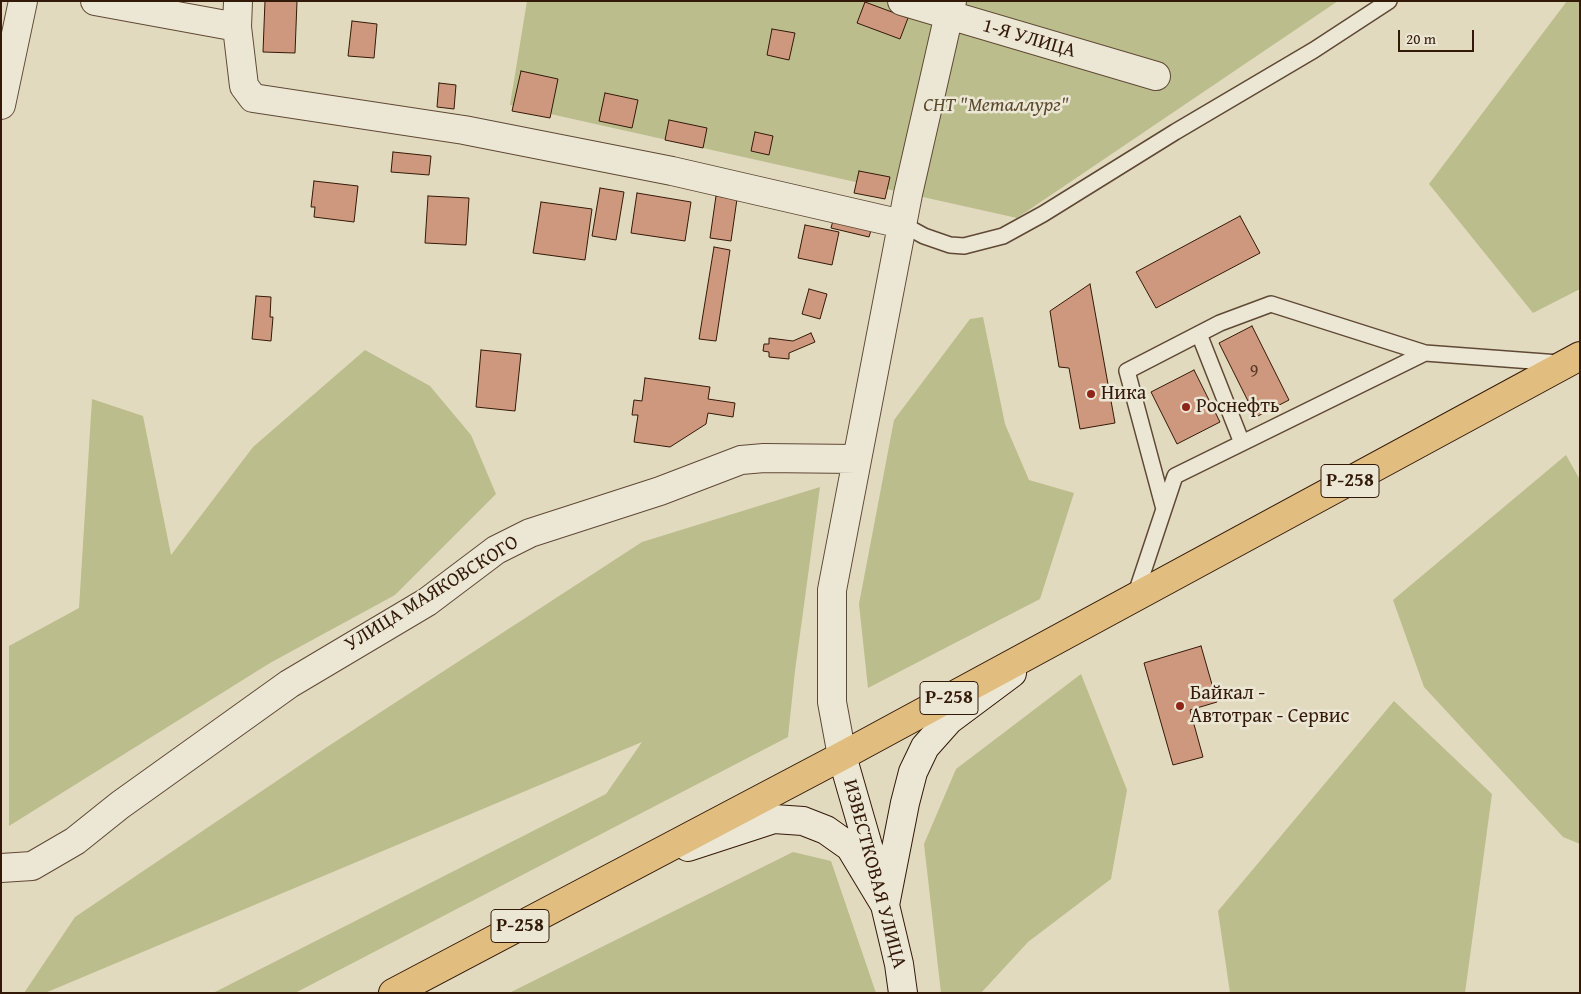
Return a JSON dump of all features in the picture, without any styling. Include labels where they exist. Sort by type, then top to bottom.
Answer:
[{"type":"main road","name":"Р-258","points":[[393,993],[842,756],[1572,360]]},
{"type":"street","points":[[1,105],[23,1]]},
{"type":"street","points":[[95,1],[238,14],[244,86],[253,98],[464,130],[653,167],[902,224]]},
{"type":"street","name":"1-Я УЛИЦА","points":[[902,1],[950,8],[1156,76]]},
{"type":"street","name":"ИЗВЕСТКОВАЯ УЛИЦА","points":[[903,993],[899,964],[885,905],[842,756],[832,702],[832,590],[902,224],[950,8]]},
{"type":"street","name":"УЛИЦА МАЯКОВСКОГО","points":[[1,868],[32,866],[75,842],[120,805],[288,684],[427,602],[496,550],[530,533],[660,491],[741,460],[764,458],[857,459]]},
{"type":"street","points":[[885,905],[905,803],[913,772],[925,747],[949,720],[1056,640]]},
{"type":"street","points":[[648,860],[774,819],[802,821],[826,830],[850,847],[885,905]]},
{"type":"lane","points":[[902,224],[924,236],[964,246],[1003,236],[1043,214],[1174,132],[1314,50],[1389,1]]},
{"type":"lane","points":[[1164,509],[1127,371],[1220,323],[1271,304],[1425,353],[1572,360]]},
{"type":"lane","points":[[1199,334],[1242,443]]},
{"type":"lane","points":[[1135,597],[1175,476],[1425,353]]},
{"type":"green space","name":"СНТ \"Металлург\"","points":[[527,1],[1338,1],[1017,218],[510,105]]},
{"type":"green space","points":[[1567,1],[1580,1],[1580,289],[1533,313],[1429,184]]},
{"type":"green space","points":[[983,317],[1005,424],[1029,480],[1074,493],[1040,599],[868,688],[859,604],[894,420],[970,319]]},
{"type":"green space","points":[[365,350],[430,386],[471,435],[496,494],[395,595],[270,663],[9,826],[9,646],[79,608],[92,399],[143,416],[171,555],[253,447]]},
{"type":"green space","points":[[1566,455],[1580,480],[1580,844],[1563,837],[1424,687],[1393,600]]},
{"type":"green space","points":[[820,487],[788,737],[295,993],[213,993],[606,794],[642,742],[45,993],[24,993],[75,917],[327,747],[642,542]]},
{"type":"green space","points":[[1081,674],[1127,790],[1111,879],[1028,942],[981,993],[941,993],[924,844],[956,769]]},
{"type":"green space","points":[[1394,701],[1492,794],[1465,993],[1230,993],[1218,911]]},
{"type":"green space","points":[[793,852],[831,861],[876,993],[511,992]]},
{"type":"building","points":[[265,1],[297,1],[295,53],[263,52]]},
{"type":"building","points":[[865,2],[908,18],[900,39],[857,23]]},
{"type":"building","points":[[352,21],[377,24],[374,58],[348,56]]},
{"type":"building","points":[[772,29],[795,33],[789,60],[767,55]]},
{"type":"building","points":[[521,71],[558,79],[550,118],[512,111]]},
{"type":"building","points":[[439,83],[456,85],[454,109],[437,107]]},
{"type":"building","points":[[605,93],[638,100],[632,128],[599,121]]},
{"type":"building","points":[[669,120],[707,128],[703,148],[665,140]]},
{"type":"building","points":[[755,132],[773,136],[769,155],[751,151]]},
{"type":"building","points":[[393,152],[431,156],[429,175],[391,172]]},
{"type":"building","points":[[859,171],[890,177],[885,199],[854,193]]},
{"type":"building","points":[[314,181],[358,186],[354,222],[314,217],[315,207],[311,207]]},
{"type":"building","points":[[600,188],[624,192],[616,240],[592,236]]},
{"type":"building","points":[[637,193],[691,202],[685,241],[631,233]]},
{"type":"building","points":[[428,196],[469,198],[466,245],[425,243]]},
{"type":"building","points":[[716,196],[737,199],[731,241],[710,238]]},
{"type":"building","points":[[541,202],[592,209],[585,260],[533,253]]},
{"type":"building","points":[[1240,216],[1260,253],[1156,308],[1136,272]]},
{"type":"building","points":[[834,217],[872,227],[869,237],[831,228]]},
{"type":"building","points":[[805,225],[839,232],[832,265],[798,258]]},
{"type":"building","points":[[714,247],[730,250],[716,341],[699,339]]},
{"type":"building","points":[[1090,284],[1115,423],[1080,429],[1069,368],[1059,367],[1050,311]]},
{"type":"building","points":[[809,289],[827,294],[820,319],[802,314]]},
{"type":"building","points":[[256,296],[271,297],[270,317],[273,317],[271,341],[252,339]]},
{"type":"building","points":[[1252,326],[1289,400],[1256,417],[1219,343]]},
{"type":"building","points":[[811,333],[815,342],[789,353],[789,359],[769,357],[769,352],[763,351],[764,344],[769,344],[769,338],[793,341]]},
{"type":"building","points":[[481,350],[521,354],[515,411],[476,407]]},
{"type":"building","name":"Роснефть","points":[[1194,370],[1220,422],[1177,444],[1151,392]]},
{"type":"building","points":[[645,378],[710,387],[708,399],[735,403],[733,417],[708,413],[706,424],[670,447],[634,442],[638,415],[632,415],[634,400],[642,401]]},
{"type":"building","name":"Байкал - Автотрак - Сервис","points":[[1201,646],[1217,702],[1190,710],[1203,757],[1173,765],[1144,663]]},
{"type":"place","name":"Ника","points":[[1091,394]]},
{"type":"place","name":"Роснефть","points":[[1186,407]]},
{"type":"place","name":"Байкал - Автотрак - Сервис","points":[[1180,706]]}]
